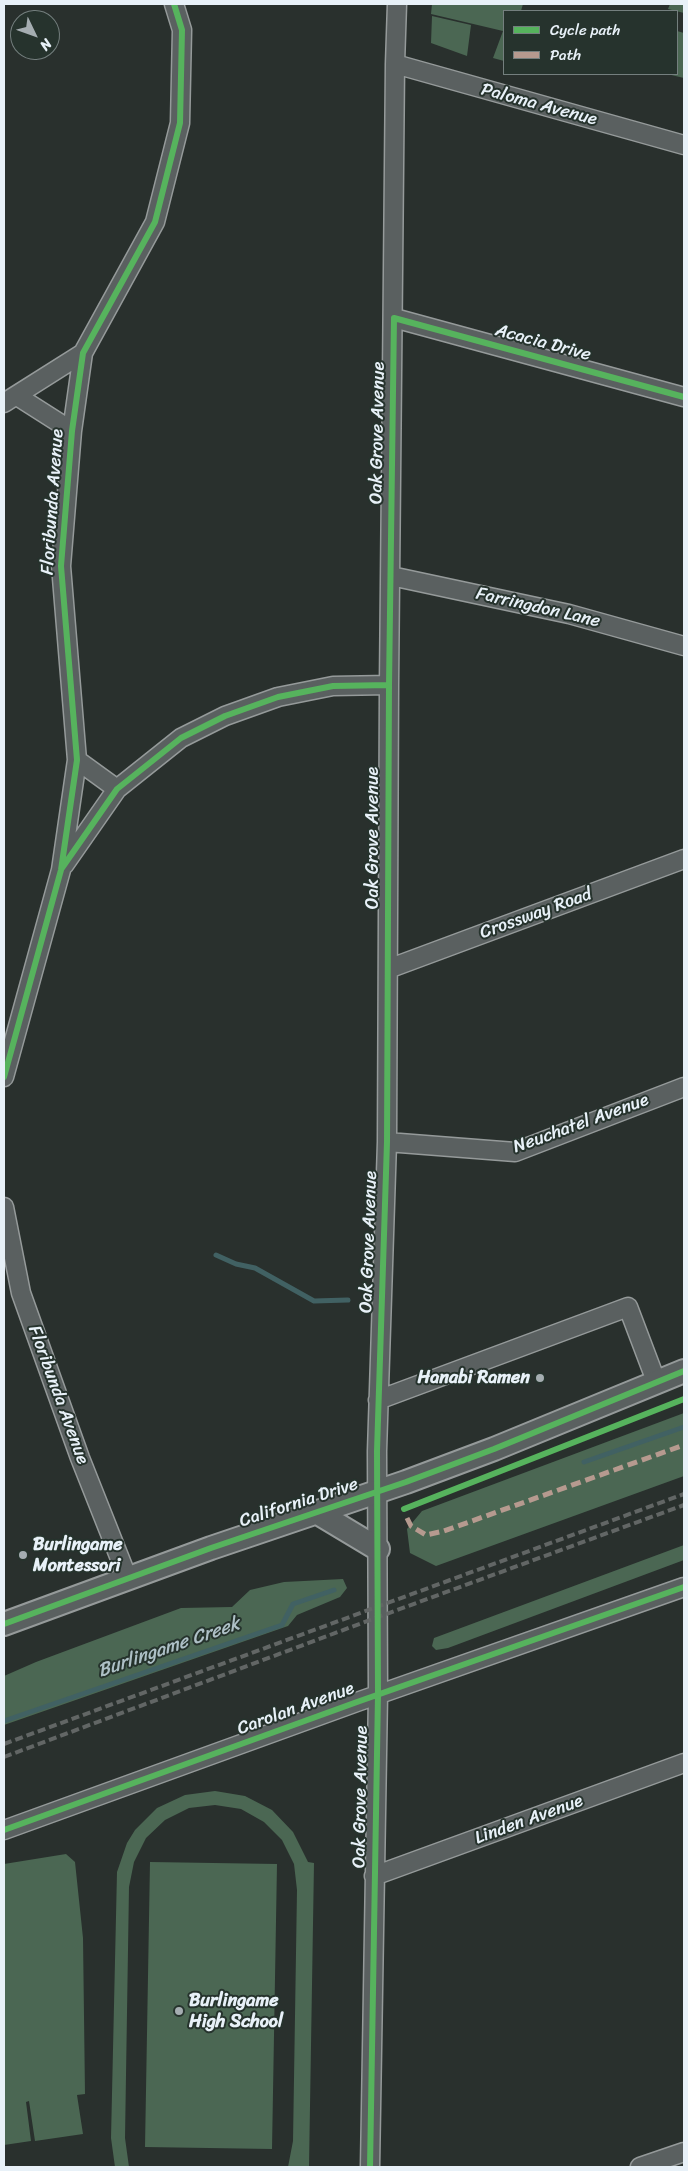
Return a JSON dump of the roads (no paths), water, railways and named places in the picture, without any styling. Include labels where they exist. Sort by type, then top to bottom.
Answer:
[{"type":"main road","name":"California Drive","points":[[4,1624],[211,1548],[376,1493],[494,1449],[684,1371]]},
{"type":"main road","points":[[318,1513],[378,1550]]},
{"type":"street","name":"Floribunda Avenue","points":[[4,1077],[61,870],[77,760],[61,566],[72,431],[83,353],[155,222],[180,123],[182,30],[174,4]]},
{"type":"street","name":"Oak Grove Avenue","points":[[370,2167],[378,1695],[376,1493],[387,1142],[389,685],[392,576],[397,4]]},
{"type":"street","name":"Paloma Avenue","points":[[395,64],[684,145]]},
{"type":"street","name":"Acacia Drive","points":[[394,318],[684,397]]},
{"type":"street","points":[[10,400],[83,353]]},
{"type":"street","points":[[10,400],[72,431]]},
{"type":"street","name":"Farringdon Lane","points":[[392,576],[569,614],[684,646]]},
{"type":"street","points":[[61,870],[117,789],[181,738],[225,716],[278,697],[333,686],[389,685]]},
{"type":"street","points":[[77,760],[117,789]]},
{"type":"street","name":"Crossway Road","points":[[388,969],[684,859]]},
{"type":"street","name":"Neuchatel Avenue","points":[[387,1142],[515,1152],[684,1087]]},
{"type":"street","name":"Floribunda Avenue","points":[[4,1207],[21,1293],[80,1458],[128,1579]]},
{"type":"street","points":[[378,1400],[628,1307],[656,1381]]},
{"type":"street","name":"Carolan Avenue","points":[[4,1830],[684,1587]]},
{"type":"street","name":"Linden Avenue","points":[[374,1876],[684,1764]]},
{"type":"street","points":[[640,2167],[684,2152]]},
{"type":"waterway","points":[[216,1255],[236,1264],[255,1268],[314,1301],[348,1300]]},
{"type":"waterway","points":[[584,1462],[684,1427]]},
{"type":"waterway","name":"Burlingame Creek","points":[[4,1721],[282,1625],[293,1604],[334,1590]]},
{"type":"railway","points":[[4,1744],[684,1494]]},
{"type":"railway","points":[[4,1757],[684,1505]]},
{"type":"place","name":"Hanabi Ramen","points":[[540,1378]]},
{"type":"place","name":"Burlingame Montessori","points":[[23,1555]]},
{"type":"place","name":"Burlingame High School","points":[[179,2011]]}]
